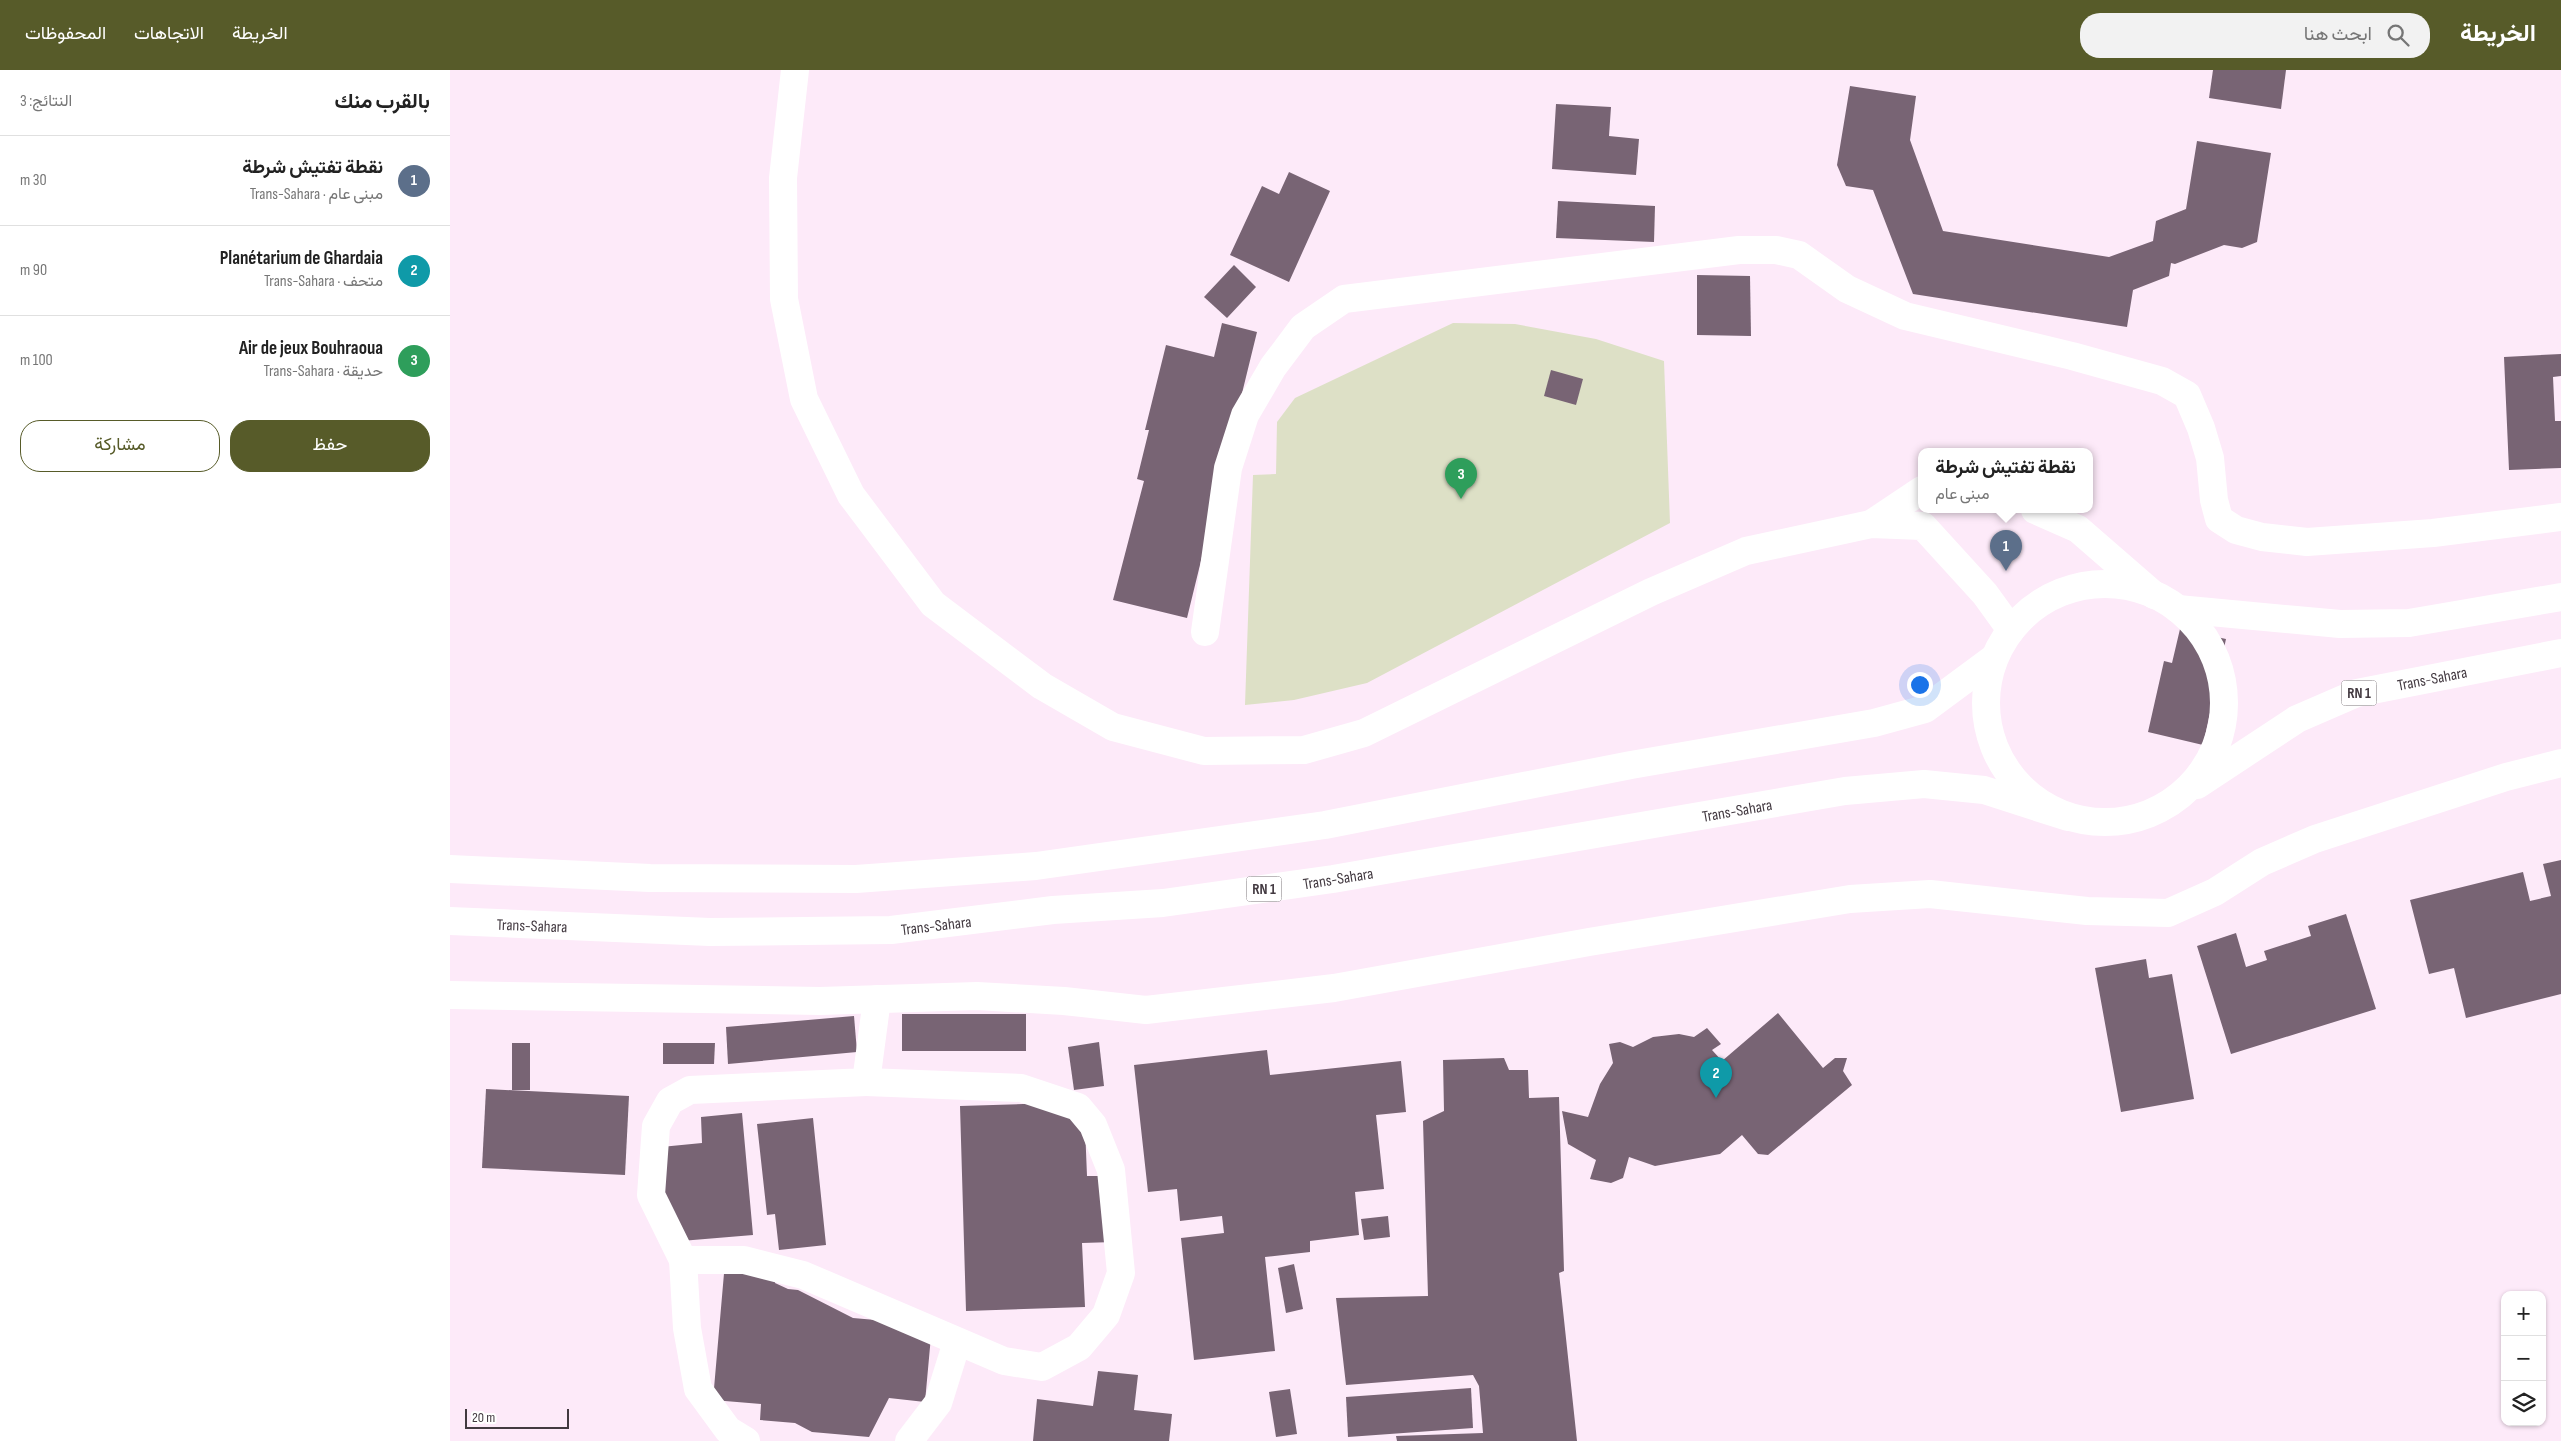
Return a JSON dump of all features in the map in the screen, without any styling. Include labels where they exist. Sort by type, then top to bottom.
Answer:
[{"type":"main road","points":[[795,70],[784,178],[784,299],[804,399],[851,495],[934,604],[1042,686],[1113,727],[1204,751],[1304,750],[1373,729],[1650,592],[1746,551],[1871,524],[1923,526],[1979,588],[2011,630]]},
{"type":"main road","points":[[1205,632],[1228,468],[1245,415],[1273,367],[1304,327],[1344,300],[1739,250],[1776,250],[1799,255],[1847,289],[1905,316],[2072,356],[2162,381],[2187,395],[2201,428],[2210,458],[2214,500],[2219,519],[2236,530],[2262,537],[2307,542],[2433,533],[2561,517]]},
{"type":"main road","points":[[1871,524],[1918,493]]},
{"type":"main road","points":[[2042,513],[2078,529],[2154,594],[2178,609],[2202,635],[2218,667],[2224,702],[2219,736],[2204,769],[2181,796]]},
{"type":"main road","points":[[2068,817],[2033,799],[2006,771],[1990,735],[1986,697],[1994,658],[2011,630],[2034,606],[2063,591],[2095,584],[2128,586],[2154,594]]},
{"type":"main road","points":[[2178,609],[2340,624],[2409,623],[2561,597]]},
{"type":"main road","name":"Trans-Sahara","points":[[450,921],[710,932],[891,930],[1052,910],[1164,903],[1333,879],[1845,791],[1924,784],[1984,790],[2068,817],[2107,823],[2146,816],[2181,796],[2297,719],[2357,694],[2561,653]]},
{"type":"main road","points":[[450,869],[650,878],[856,880],[1036,866],[1325,825],[1631,765],[1874,723],[1926,709],[1994,658]]},
{"type":"main road","points":[[450,995],[820,1001],[978,996],[1064,1000],[1146,1010],[1334,988],[1589,942],[1850,899],[1930,894],[2087,911],[2168,912],[2215,892],[2262,862],[2315,839],[2506,777],[2561,763]]},
{"type":"main road","points":[[866,1082],[877,999]]},
{"type":"main road","points":[[683,1260],[744,1260],[803,1275],[1004,1362],[1042,1367],[1079,1347],[1106,1315],[1121,1273],[1111,1170],[1093,1125],[1078,1107],[1021,1088],[866,1082],[690,1090],[670,1101],[656,1126],[651,1195],[683,1260],[687,1328],[698,1389],[728,1430],[746,1441]]},
{"type":"main road","points":[[909,1441],[938,1403],[957,1342]]},
{"type":"green space","points":[[1453,323],[1515,324],[1596,339],[1664,361],[1670,523],[1367,683],[1294,700],[1245,705],[1253,475],[1276,474],[1277,422],[1295,398]]},
{"type":"building","points":[[2213,70],[2286,70],[2281,109],[2209,98]]},
{"type":"building","points":[[1850,86],[1916,96],[1910,140],[1943,231],[2109,257],[2153,241],[2156,221],[2186,209],[2197,141],[2271,153],[2257,242],[2242,248],[2224,245],[2175,264],[2171,263],[2169,276],[2133,290],[2127,327],[1913,294],[1873,190],[1846,186],[1837,165]]},
{"type":"building","points":[[1556,104],[1611,107],[1609,136],[1639,139],[1636,175],[1552,169]]},
{"type":"building","points":[[1289,172],[1330,191],[1289,282],[1230,255],[1262,186],[1279,194]]},
{"type":"building","points":[[1558,201],[1655,206],[1654,242],[1556,238]]},
{"type":"building","points":[[1234,265],[1256,287],[1227,318],[1204,297]]},
{"type":"building","points":[[1697,275],[1750,276],[1751,336],[1697,335]]},
{"type":"building","points":[[1222,323],[1257,332],[1187,618],[1113,600],[1144,481],[1137,479],[1149,430],[1145,430],[1166,345],[1214,357]]},
{"type":"building","points":[[2561,354],[2561,376],[2553,377],[2555,421],[2561,421],[2561,468],[2509,470],[2504,357]]},
{"type":"building","points":[[1551,370],[1583,379],[1576,405],[1544,396]]},
{"type":"building","points":[[2180,629],[2226,639],[2203,745],[2148,732],[2164,661],[2172,663]]},
{"type":"building","points":[[2561,860],[2561,994],[2466,1018],[2454,968],[2429,974],[2410,900],[2523,872],[2530,901],[2551,896],[2543,864]]},
{"type":"building","points":[[2346,914],[2376,1009],[2231,1054],[2197,946],[2236,933],[2246,967],[2267,960],[2264,951],[2311,936],[2308,926]]},
{"type":"building","points":[[2146,959],[2149,978],[2172,974],[2194,1099],[2121,1112],[2095,968]]},
{"type":"building","points":[[1778,1013],[1823,1068],[1835,1058],[1847,1058],[1843,1071],[1852,1085],[1768,1155],[1758,1154],[1742,1135],[1720,1154],[1655,1166],[1629,1157],[1623,1178],[1611,1183],[1590,1179],[1596,1160],[1568,1144],[1562,1111],[1588,1117],[1600,1084],[1613,1063],[1609,1044],[1620,1042],[1633,1047],[1653,1037],[1679,1034],[1694,1037],[1707,1028],[1721,1044],[1712,1050],[1722,1061]]},
{"type":"building","points":[[902,1014],[1026,1014],[1026,1051],[902,1051]]},
{"type":"building","points":[[854,1016],[857,1052],[728,1064],[726,1027]]},
{"type":"building","points":[[1099,1042],[1104,1086],[1074,1090],[1068,1047]]},
{"type":"building","points":[[512,1043],[530,1043],[530,1090],[512,1090]]},
{"type":"building","points":[[663,1043],[715,1043],[714,1064],[663,1064]]},
{"type":"building","points":[[1267,1050],[1270,1075],[1401,1061],[1406,1112],[1376,1115],[1384,1189],[1355,1192],[1359,1235],[1310,1241],[1310,1252],[1265,1257],[1275,1351],[1194,1360],[1181,1238],[1224,1233],[1222,1216],[1180,1221],[1177,1189],[1148,1192],[1134,1065]]},
{"type":"building","points":[[1504,1058],[1509,1070],[1528,1070],[1529,1098],[1559,1097],[1564,1271],[1559,1273],[1577,1441],[1397,1441],[1396,1436],[1483,1433],[1479,1386],[1473,1375],[1346,1385],[1336,1298],[1428,1296],[1423,1121],[1444,1111],[1443,1060]]},
{"type":"building","points":[[486,1089],[629,1096],[625,1175],[482,1168]]},
{"type":"building","points":[[1084,1102],[1087,1176],[1111,1176],[1114,1242],[1082,1243],[1085,1307],[966,1311],[960,1106]]},
{"type":"building","points":[[742,1113],[753,1235],[669,1242],[661,1147],[702,1143],[701,1117]]},
{"type":"building","points":[[813,1118],[826,1245],[779,1250],[775,1214],[767,1215],[757,1124]]},
{"type":"building","points":[[1388,1216],[1390,1237],[1364,1240],[1361,1219]]},
{"type":"building","points":[[725,1262],[777,1267],[775,1283],[788,1289],[798,1290],[853,1318],[932,1325],[925,1402],[889,1398],[869,1437],[812,1432],[795,1423],[760,1420],[761,1404],[713,1400]]},
{"type":"building","points":[[1294,1264],[1303,1309],[1286,1313],[1278,1268]]},
{"type":"building","points":[[1098,1371],[1138,1375],[1134,1410],[1172,1414],[1169,1441],[1033,1441],[1037,1399],[1093,1406]]},
{"type":"building","points":[[1471,1388],[1473,1428],[1348,1437],[1346,1397]]},
{"type":"building","points":[[1290,1389],[1297,1434],[1276,1437],[1269,1392]]},
{"type":"place","name":"Air de jeux Bouhraoua","points":[[1461,499]]},
{"type":"place","name":"نقطة تفتيش شرطة","points":[[2006,571]]},
{"type":"place","name":"Planétarium de Ghardaia","points":[[1716,1098]]}]
